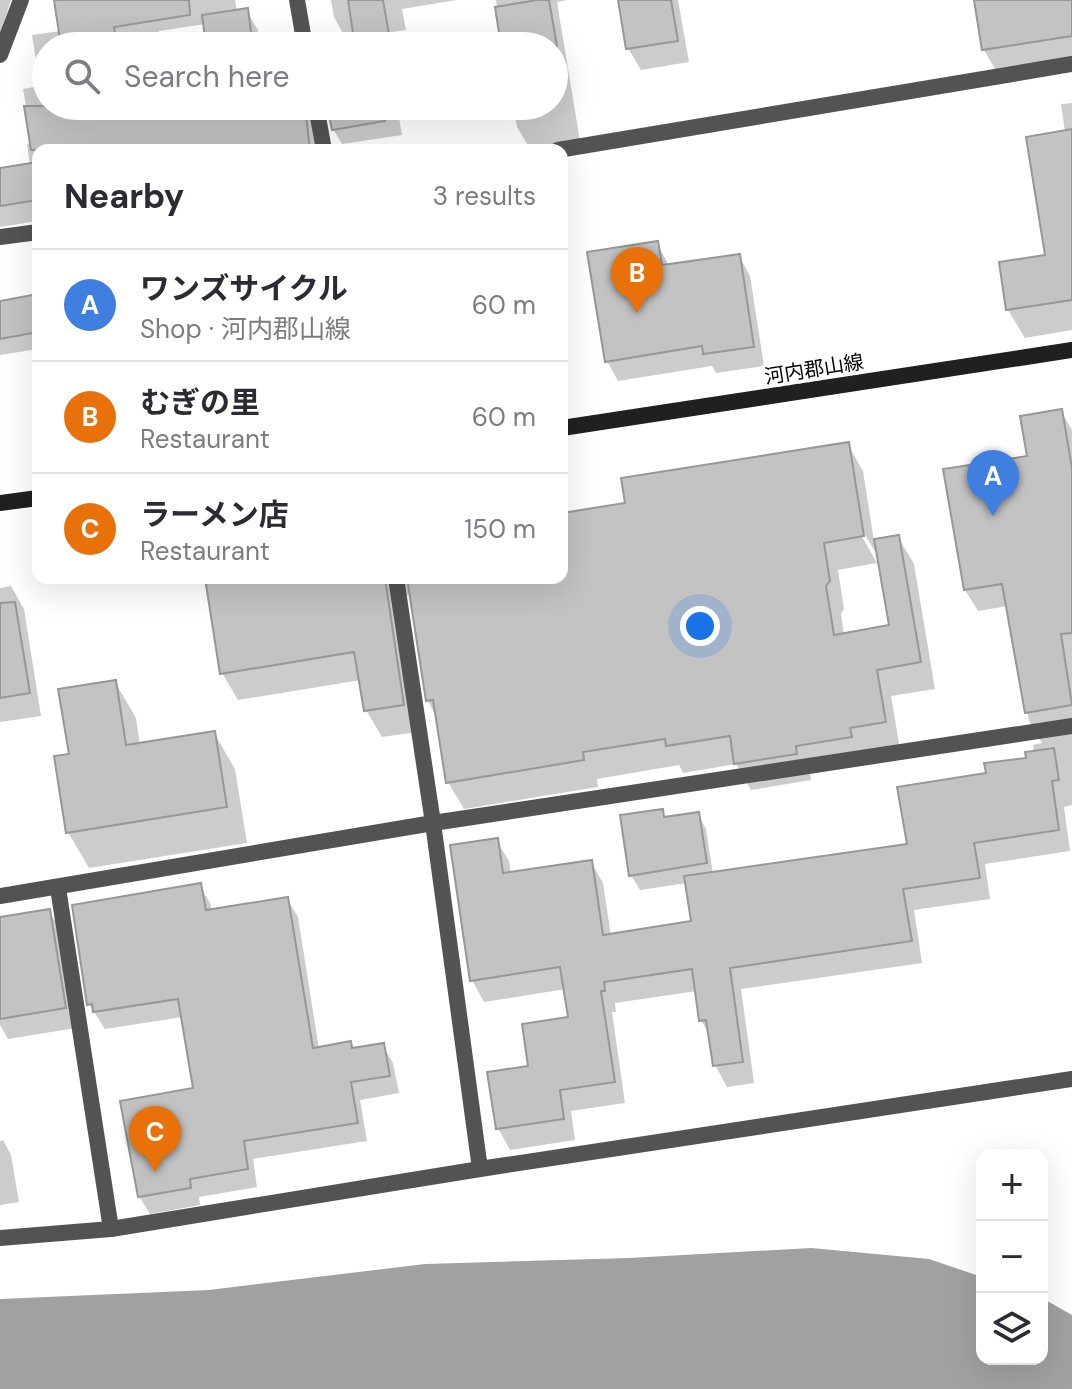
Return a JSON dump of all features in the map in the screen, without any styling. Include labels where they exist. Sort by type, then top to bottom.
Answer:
[{"type":"main road","name":"河内郡山線","points":[[568,427],[1072,350]]},
{"type":"main road","points":[[0,503],[32,499]]},
{"type":"street","points":[[0,55],[21,0]]},
{"type":"street","points":[[297,0],[303,32]]},
{"type":"street","points":[[568,148],[1072,64]]},
{"type":"street","points":[[319,120],[323,144]]},
{"type":"street","points":[[0,237],[32,233]]},
{"type":"street","points":[[397,584],[480,1169]]},
{"type":"street","points":[[0,896],[433,823],[1072,726]]},
{"type":"street","points":[[58,888],[111,1229]]},
{"type":"street","points":[[0,1238],[111,1229],[1072,1079]]},
{"type":"shaded area","points":[[811,1248],[929,1259],[976,1275],[976,1365],[1048,1365],[1048,1301],[1072,1315],[1072,1389],[0,1389],[0,1299],[209,1290],[425,1264],[629,1258]]},
{"type":"building","points":[[54,0],[189,0],[190,15],[114,27],[115,32],[59,32]]},
{"type":"building","points":[[348,0],[383,0],[389,32],[353,32]]},
{"type":"building","points":[[549,0],[555,32],[499,32],[495,7]]},
{"type":"building","points":[[618,0],[671,0],[678,41],[626,49]]},
{"type":"building","points":[[974,0],[1072,0],[1072,36],[982,50]]},
{"type":"building","points":[[248,8],[251,32],[204,32],[202,15]]},
{"type":"building","points":[[24,106],[32,106],[32,120],[307,120],[309,144],[32,144],[31,150]]},
{"type":"building","points":[[330,120],[385,120],[385,121],[332,130]]},
{"type":"building","points":[[1072,129],[1072,300],[1006,310],[999,262],[1045,255],[1026,137]]},
{"type":"building","points":[[32,163],[32,201],[0,206],[0,168]]},
{"type":"building","points":[[658,241],[662,265],[740,254],[754,347],[703,354],[702,346],[605,362],[587,252]]},
{"type":"building","points":[[32,295],[32,333],[0,339],[0,301]]},
{"type":"building","points":[[1062,409],[1072,468],[1072,633],[1061,634],[1072,705],[1025,713],[1002,584],[964,590],[943,469],[1027,456],[1020,416]]},
{"type":"building","points":[[849,442],[864,536],[824,543],[830,581],[826,586],[834,635],[889,625],[874,539],[899,535],[921,662],[877,670],[886,722],[850,728],[852,737],[796,746],[797,754],[734,764],[730,736],[666,746],[665,739],[583,752],[584,760],[446,783],[433,700],[426,701],[408,584],[568,584],[568,512],[625,503],[621,478]]},
{"type":"building","points":[[206,584],[386,584],[404,705],[364,711],[354,652],[220,674]]},
{"type":"building","points":[[15,602],[30,693],[0,698],[0,603]]},
{"type":"building","points":[[116,680],[126,745],[215,731],[227,807],[66,833],[54,756],[69,754],[58,689]]},
{"type":"building","points":[[1054,748],[1059,780],[1052,781],[1059,830],[974,843],[980,878],[903,889],[912,941],[730,968],[743,1062],[713,1066],[706,1020],[699,1021],[692,969],[604,982],[605,991],[601,991],[615,1082],[560,1090],[564,1119],[496,1129],[487,1072],[528,1066],[522,1024],[568,1017],[560,967],[470,981],[450,845],[498,838],[503,873],[592,860],[603,935],[691,921],[684,876],[907,844],[897,787],[986,773],[984,763],[1026,758],[1025,752]]},
{"type":"building","points":[[663,809],[664,817],[699,812],[707,863],[629,876],[620,815]]},
{"type":"building","points":[[201,883],[206,910],[288,897],[313,1048],[351,1041],[352,1048],[384,1043],[390,1076],[351,1082],[358,1123],[244,1141],[248,1169],[190,1179],[191,1188],[138,1197],[120,1101],[193,1088],[178,999],[93,1012],[92,1004],[87,1005],[72,905]]},
{"type":"building","points":[[50,909],[66,1008],[0,1019],[0,917]]},
{"type":"place","name":"むぎの里","points":[[637,313]]},
{"type":"place","name":"ワンズサイクル","points":[[993,516]]},
{"type":"place","name":"ラーメン店","points":[[155,1172]]}]
